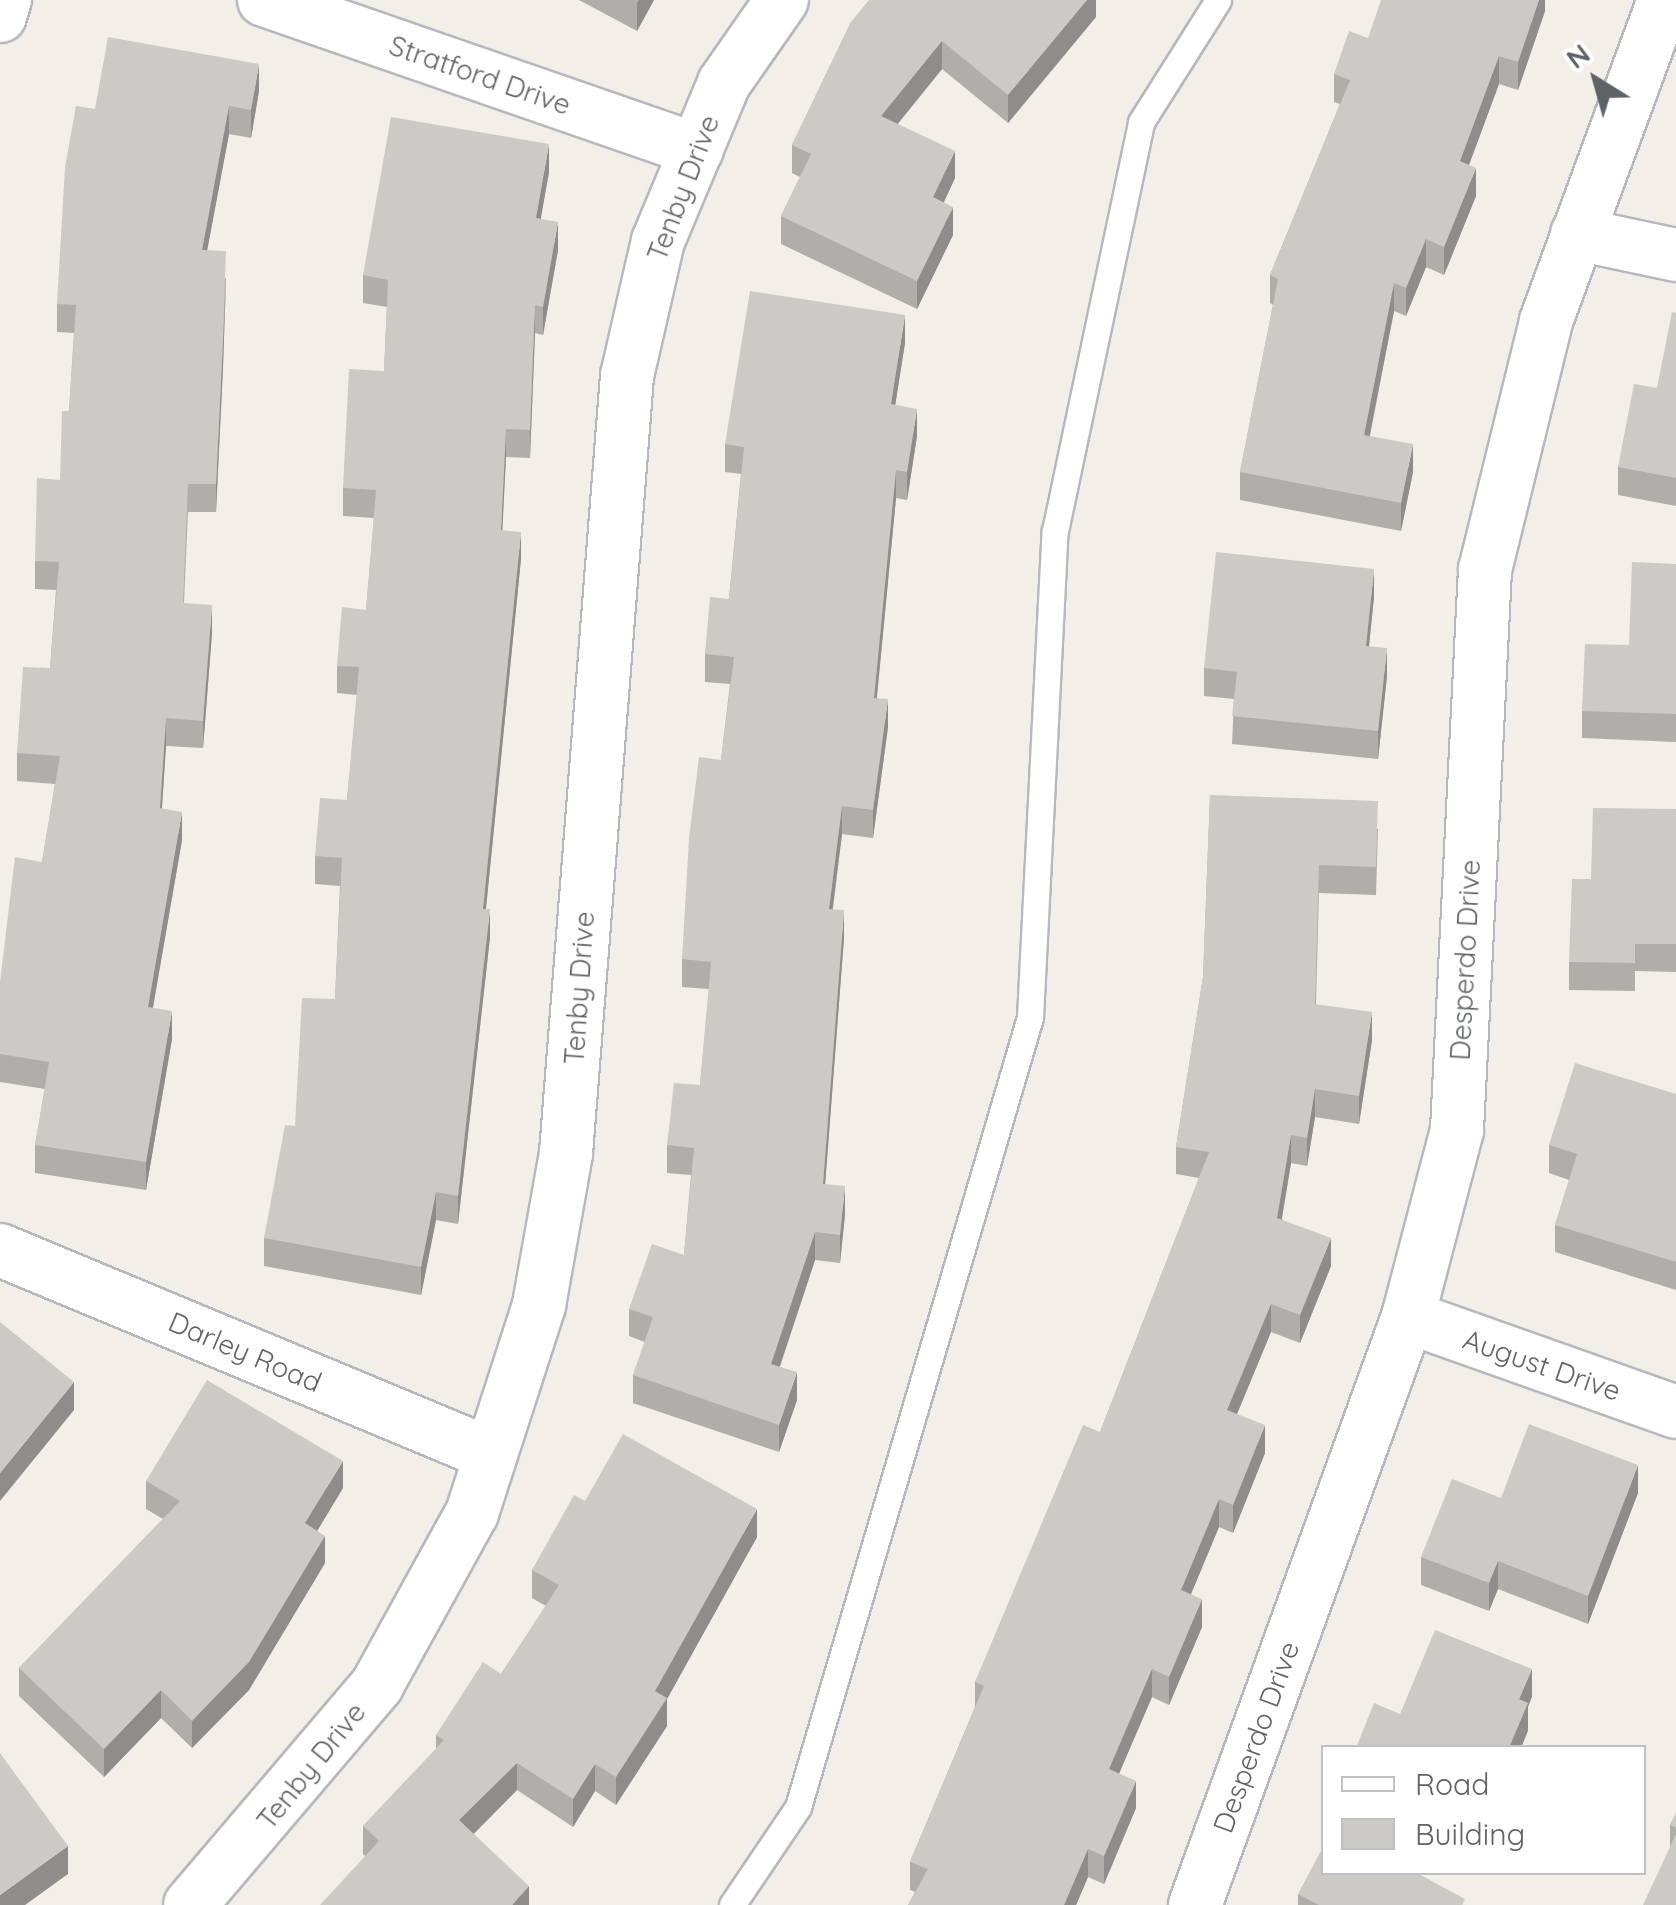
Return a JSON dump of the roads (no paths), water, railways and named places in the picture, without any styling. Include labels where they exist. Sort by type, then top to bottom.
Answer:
[{"type":"street","points":[[0,16],[5,0]]},
{"type":"street","name":"Stratford Drive","points":[[264,0],[697,150]]},
{"type":"street","name":"Tenby Drive","points":[[190,1905],[377,1685],[472,1513],[538,1305],[566,1153],[626,376],[658,240],[724,83],[782,0]]},
{"type":"street","name":"Desperdo Drive","points":[[1195,1905],[1408,1318],[1457,1130],[1485,570],[1546,320],[1664,0]]},
{"type":"street","points":[[1577,234],[1676,255]]},
{"type":"street","name":"Darley Road","points":[[0,1250],[490,1454]]},
{"type":"street","name":"August Drive","points":[[1408,1318],[1676,1412]]},
{"type":"lane","points":[[732,1905],[798,1807],[1030,1017],[1055,531],[1141,122],[1218,0]]}]
